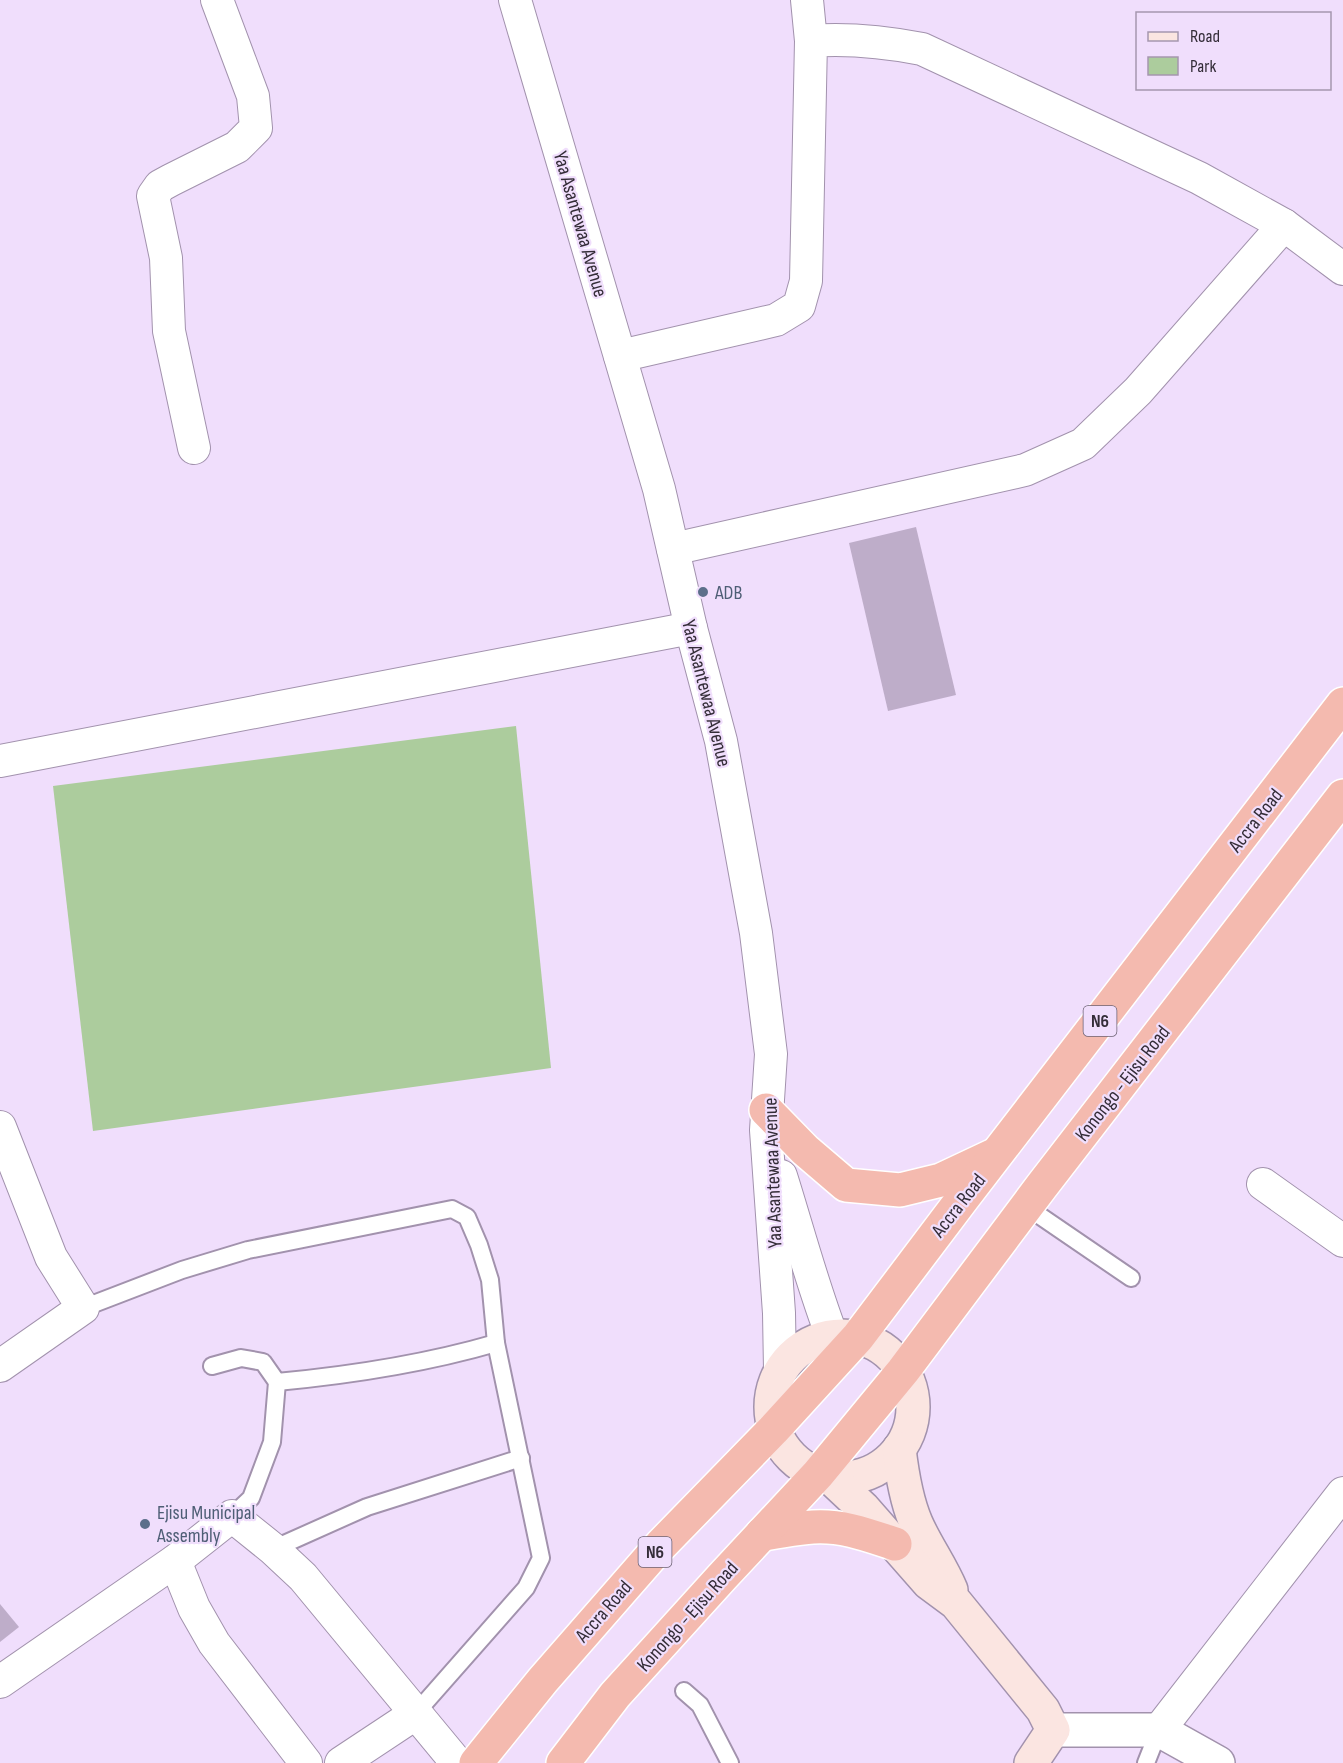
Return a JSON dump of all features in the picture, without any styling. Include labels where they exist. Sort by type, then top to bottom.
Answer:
[{"type":"highway","name":"Accra Road","points":[[476,1763],[543,1680],[661,1545],[773,1430],[845,1337],[999,1153],[1343,704]]},
{"type":"highway","name":"Konongo - Ejisu Road","points":[[563,1763],[615,1695],[762,1534],[824,1476],[1026,1207],[1343,796]]},
{"type":"highway","points":[[766,1120],[846,1185],[900,1190],[941,1180],[999,1153]]},
{"type":"highway","points":[[762,1534],[814,1527],[836,1528],[859,1532],[895,1544]]},
{"type":"main road","points":[[824,1476],[850,1478],[869,1473],[886,1463],[899,1449],[909,1431],[913,1410],[911,1390],[903,1371],[892,1356],[876,1344],[845,1337],[811,1342],[794,1354],[780,1371],[771,1397],[773,1430],[789,1456],[802,1467],[824,1476],[863,1508],[929,1583],[956,1603],[1028,1690],[1043,1710],[1053,1730],[1031,1763]]},
{"type":"main road","points":[[899,1449],[904,1483],[915,1523],[944,1572],[956,1603]]},
{"type":"street","points":[[194,448],[169,331],[166,258],[153,196],[160,186],[237,147],[256,128],[253,96],[217,0]]},
{"type":"street","name":"Yaa Asantewaa Avenue","points":[[515,0],[659,489],[720,741],[756,933],[771,1054],[766,1120],[779,1313],[780,1371]]},
{"type":"street","points":[[620,356],[776,320],[799,306],[806,281],[811,41],[807,0]]},
{"type":"street","points":[[811,41],[874,40],[922,49],[1199,178],[1284,225],[1343,269]]},
{"type":"street","points":[[673,549],[1025,470],[1083,444],[1138,391],[1284,225]]},
{"type":"street","points":[[0,761],[691,628]]},
{"type":"street","points":[[766,1120],[818,1299],[845,1337]]},
{"type":"street","points":[[0,1127],[51,1257],[83,1308],[0,1366]]},
{"type":"street","points":[[1263,1184],[1343,1241]]},
{"type":"street","points":[[1160,1730],[1343,1494]]},
{"type":"street","points":[[0,1682],[175,1561],[232,1516],[303,1577],[457,1763]]},
{"type":"street","points":[[175,1561],[194,1608],[214,1643],[306,1763]]},
{"type":"street","points":[[341,1763],[415,1714]]},
{"type":"street","points":[[1053,1730],[1160,1730],[1218,1763]]},
{"type":"lane","points":[[1026,1207],[1131,1278]]},
{"type":"lane","points":[[83,1308],[182,1270],[248,1250],[452,1209],[467,1217],[490,1280],[496,1343],[541,1558],[526,1588],[415,1714]]},
{"type":"lane","points":[[277,1382],[400,1367],[496,1343]]},
{"type":"lane","points":[[212,1366],[241,1358],[263,1362],[277,1382],[272,1442],[251,1497],[232,1516]]},
{"type":"lane","points":[[273,1549],[367,1508],[521,1458]]},
{"type":"lane","points":[[684,1690],[700,1705],[730,1763]]},
{"type":"lane","points":[[1146,1763],[1160,1730]]},
{"type":"green space","points":[[516,726],[551,1068],[93,1131],[53,786]]},
{"type":"building","points":[[916,527],[956,695],[888,711],[849,543]]},
{"type":"building","points":[[0,1604],[19,1627],[0,1642]]},
{"type":"place","name":"ADB","points":[[703,592]]},
{"type":"place","name":"Ejisu Municipal Assembly","points":[[145,1524]]}]
